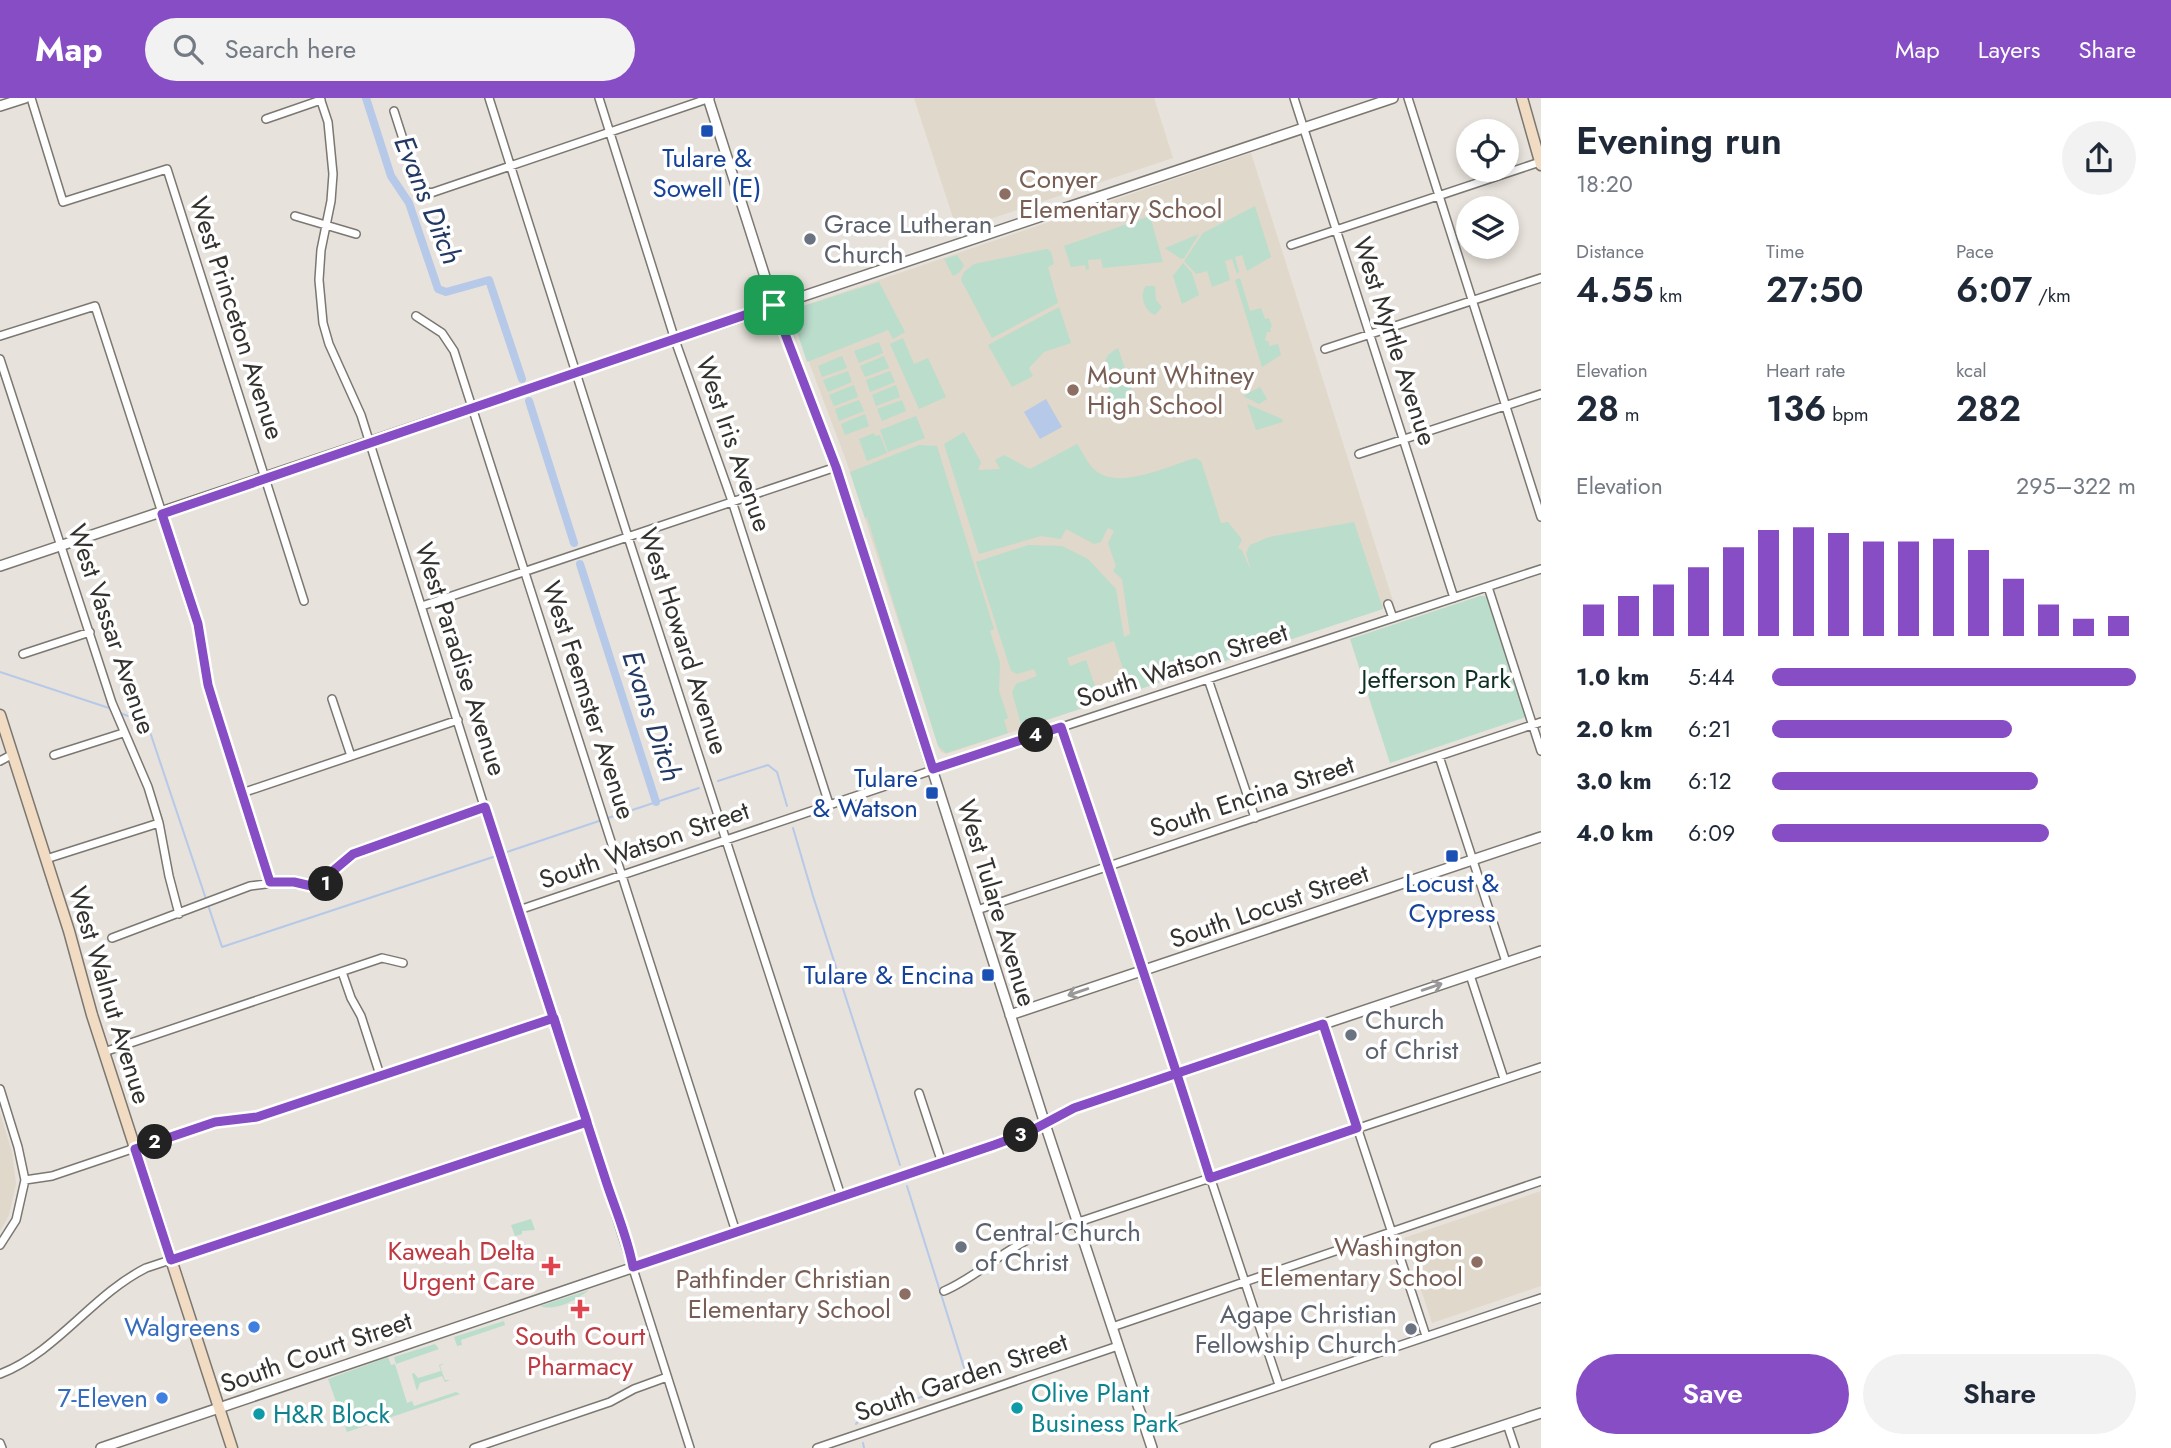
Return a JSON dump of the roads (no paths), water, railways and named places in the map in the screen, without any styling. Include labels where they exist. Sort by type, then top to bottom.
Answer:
[{"type":"main road","points":[[1522,98],[1541,163]]},
{"type":"main road","name":"West Walnut Avenue","points":[[0,715],[47,859],[104,1052],[232,1448]]},
{"type":"street","points":[[0,106],[25,98]]},
{"type":"street","name":"West Princeton Avenue","points":[[31,98],[63,202],[167,169],[304,601]]},
{"type":"street","name":"West Howard Avenue","points":[[489,98],[841,1196]]},
{"type":"street","name":"West Iris Avenue","points":[[599,98],[675,340],[732,501],[829,804]]},
{"type":"street","points":[[394,111],[419,189],[431,192],[709,98]]},
{"type":"street","name":"West Tulare Avenue","points":[[709,98],[774,305],[836,467],[976,910],[1152,1448]]},
{"type":"street","name":"West Myrtle Avenue","points":[[1294,98],[1454,598]]},
{"type":"street","points":[[0,566],[162,514],[1393,98]]},
{"type":"street","points":[[1408,98],[1541,517]]},
{"type":"street","points":[[266,119],[321,99]]},
{"type":"street","name":"West Paradise Avenue","points":[[321,99],[332,146],[331,201],[321,250],[319,280],[323,323],[329,344],[361,415],[690,1448]]},
{"type":"street","points":[[1291,245],[1541,163]]},
{"type":"street","points":[[295,216],[356,234]]},
{"type":"street","points":[[1325,349],[1541,278]]},
{"type":"street","points":[[0,336],[94,306],[198,624],[208,685],[270,882]]},
{"type":"street","name":"West Feemster Avenue","points":[[416,316],[442,333],[454,351],[736,1232]]},
{"type":"street","name":"West Vassar Avenue","points":[[0,359],[59,547],[123,733],[148,788],[159,823],[179,914]]},
{"type":"street","points":[[1359,454],[1541,394]]},
{"type":"street","points":[[422,606],[836,467]]},
{"type":"street","name":"South Watson Street","points":[[519,910],[933,769],[1541,569]]},
{"type":"street","points":[[1488,587],[1541,751]]},
{"type":"street","points":[[1388,604],[1393,618]]},
{"type":"street","points":[[23,654],[90,632]]},
{"type":"street","points":[[1208,678],[1255,818]]},
{"type":"street","points":[[332,699],[351,757]]},
{"type":"street","points":[[242,793],[458,720]]},
{"type":"street","name":"South Encina Street","points":[[976,910],[1541,722]]},
{"type":"street","points":[[1061,727],[1279,1385]]},
{"type":"street","points":[[54,755],[123,733]]},
{"type":"street","points":[[0,761],[13,754]]},
{"type":"street","points":[[1440,756],[1506,962]]},
{"type":"street","points":[[112,938],[225,894],[270,882],[294,882],[320,888],[325,885],[334,870],[353,854],[485,807]]},
{"type":"street","points":[[47,859],[159,823]]},
{"type":"street","name":"South Locust Street","points":[[1010,1015],[1541,837]]},
{"type":"street","name":"South Court Street","points":[[101,1448],[942,1163],[1027,1133],[1074,1108],[1541,951]]},
{"type":"street","points":[[104,1052],[382,958],[403,963]]},
{"type":"street","points":[[342,972],[361,1016],[380,1075]]},
{"type":"street","points":[[1470,975],[1504,1079]]},
{"type":"street","points":[[25,1180],[52,1176],[215,1122],[257,1117],[554,1018]]},
{"type":"street","points":[[1323,1024],[1426,1336]]},
{"type":"street","points":[[944,1291],[976,1275],[1017,1244],[1541,1067]]},
{"type":"street","points":[[0,1089],[25,1180],[16,1220],[0,1245]]},
{"type":"street","points":[[919,1093],[942,1163]]},
{"type":"street","points":[[0,1374],[31,1358],[137,1273],[587,1122]]},
{"type":"street","points":[[1112,1327],[1541,1181]]},
{"type":"street","points":[[1146,1431],[1541,1298]]},
{"type":"street","name":"South Garden Street","points":[[817,1448],[1118,1346]]},
{"type":"street","points":[[474,1448],[604,1404],[634,1388],[667,1377]]},
{"type":"street","points":[[1435,1448],[1541,1413]]},
{"type":"street","points":[[1507,1424],[1515,1448]]},
{"type":"street","points":[[0,1443],[2,1448]]},
{"type":"water","points":[[1046,399],[1062,427],[1040,439],[1024,412]]},
{"type":"waterway","name":"Evans Ditch","points":[[366,98],[391,176],[409,203],[438,289],[446,292],[489,280],[522,379]]},
{"type":"waterway","name":"Evans Ditch","points":[[529,401],[574,543]]},
{"type":"waterway","name":"Evans Ditch","points":[[580,564],[656,802]]},
{"type":"waterway","points":[[0,672],[112,709]]},
{"type":"waterway","points":[[120,713],[147,723],[206,899]]},
{"type":"waterway","points":[[718,781],[768,765],[777,772],[787,806]]},
{"type":"waterway","name":"Evans Ditch","points":[[608,818],[699,788]]},
{"type":"waterway","points":[[501,854],[602,820]]},
{"type":"waterway","points":[[793,828],[900,1165]]},
{"type":"waterway","points":[[208,905],[222,947],[496,856]]},
{"type":"waterway","points":[[856,1424],[861,1418],[964,1382],[967,1377],[907,1186]]},
{"type":"waterway","points":[[863,1443],[864,1448]]},
{"type":"place","name":"Tulare & Sowell (E)","points":[[707,131]]},
{"type":"place","name":"Conyer Elementary School","points":[[1005,194]]},
{"type":"place","name":"Grace Lutheran Church","points":[[810,239]]},
{"type":"place","name":"Mount Whitney High School","points":[[1073,390]]},
{"type":"place","name":"Tulare & Watson","points":[[932,793]]},
{"type":"place","name":"Locust & Cypress","points":[[1452,856]]},
{"type":"place","name":"Tulare & Encina","points":[[988,975]]},
{"type":"place","name":"Church of Christ","points":[[1351,1035]]},
{"type":"place","name":"Central Church of Christ","points":[[961,1247]]},
{"type":"place","name":"Washington Elementary School","points":[[1477,1262]]},
{"type":"place","name":"Kaweah Delta Urgent Care","points":[[551,1266]]},
{"type":"place","name":"Pathfinder Christian Elementary School","points":[[905,1294]]},
{"type":"place","name":"South Court Pharmacy","points":[[580,1309]]},
{"type":"place","name":"Walgreens","points":[[254,1327]]},
{"type":"place","name":"Agape Christian Fellowship Church","points":[[1411,1329]]},
{"type":"place","name":"7-Eleven","points":[[162,1398]]},
{"type":"place","name":"Olive Plant Business Park","points":[[1017,1408]]},
{"type":"place","name":"H&R Block","points":[[259,1414]]},
{"type":"park label","name":"Jefferson Park","points":[[1436,679]]}]
